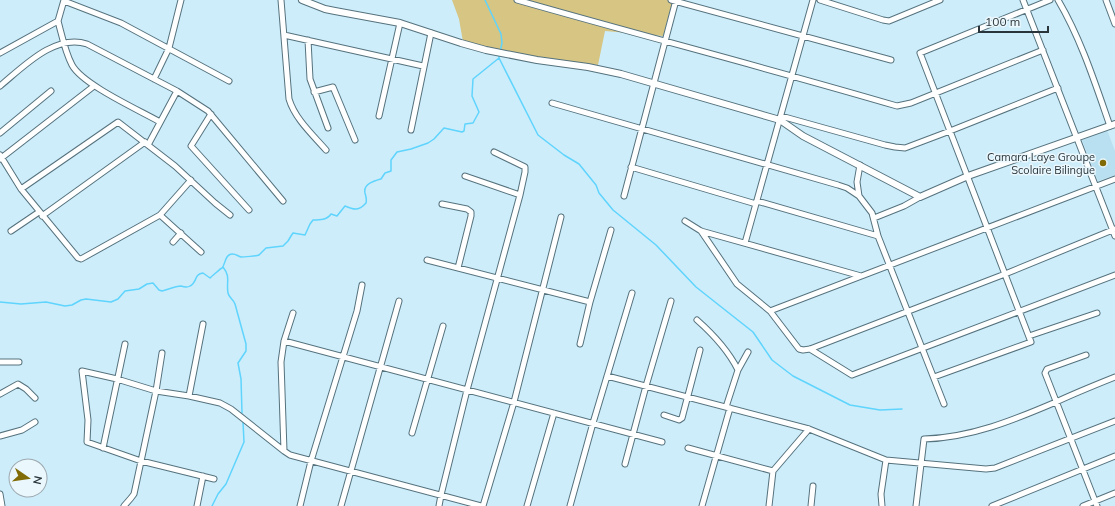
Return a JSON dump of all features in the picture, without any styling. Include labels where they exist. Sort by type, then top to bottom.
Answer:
[{"type":"street","points":[[160,122],[94,86],[73,67],[64,44],[58,21],[64,0],[121,23],[229,81]]},
{"type":"street","points":[[154,79],[169,48],[181,0]]},
{"type":"street","points":[[281,0],[289,99],[291,106],[301,122],[326,150]]},
{"type":"street","points":[[302,0],[330,10],[400,23],[486,50],[537,60],[588,67],[895,147],[905,148],[1058,88]]},
{"type":"street","points":[[517,0],[665,42],[792,75],[897,106],[904,106],[1043,50]]},
{"type":"street","points":[[624,196],[675,0],[891,60]]},
{"type":"street","points":[[745,243],[813,0]]},
{"type":"street","points":[[820,0],[889,21],[940,0]]},
{"type":"street","points":[[1024,0],[1114,230],[1115,236]]},
{"type":"street","points":[[934,378],[1032,342],[920,53],[1050,0]]},
{"type":"street","points":[[874,218],[904,206],[920,197],[968,176],[1112,125],[1088,62],[1070,21],[1058,0]]},
{"type":"street","points":[[1106,0],[1115,24]]},
{"type":"street","points":[[0,53],[58,21]]},
{"type":"street","points":[[379,116],[400,23]]},
{"type":"street","points":[[411,130],[431,33]]},
{"type":"street","points":[[284,35],[340,46],[423,66]]},
{"type":"street","points":[[308,40],[310,79],[328,128]]},
{"type":"street","points":[[0,86],[42,52],[64,44],[87,44],[177,91],[205,109],[211,114],[283,201]]},
{"type":"street","points":[[94,86],[1,157],[21,189],[78,258],[80,259],[160,215],[191,180]]},
{"type":"street","points":[[314,92],[334,86],[355,140]]},
{"type":"street","points":[[11,231],[41,214],[146,144],[177,91]]},
{"type":"street","points":[[0,133],[51,92]]},
{"type":"street","points":[[552,103],[838,184],[859,196],[874,218],[878,236],[944,404]]},
{"type":"street","points":[[211,114],[191,146],[249,210]]},
{"type":"street","points":[[780,118],[803,136],[920,197]]},
{"type":"street","points":[[21,189],[116,122],[119,122],[175,166],[230,215]]},
{"type":"street","points":[[439,506],[440,495],[467,390],[525,172],[525,167],[494,152]]},
{"type":"street","points":[[859,196],[858,182],[860,165]]},
{"type":"street","points":[[631,167],[878,236]]},
{"type":"street","points":[[465,176],[520,195]]},
{"type":"street","points":[[770,311],[1115,179]]},
{"type":"street","points":[[442,204],[467,209],[471,212],[458,268]]},
{"type":"street","points":[[160,215],[202,252]]},
{"type":"street","points":[[214,479],[141,461],[87,442],[88,420],[82,371],[117,379],[156,391],[220,403],[290,455],[472,505],[482,506],[514,402],[561,217]]},
{"type":"street","points":[[685,221],[701,231],[862,276]]},
{"type":"street","points":[[580,344],[590,302],[611,230]]},
{"type":"street","points":[[701,231],[737,284],[770,311],[799,349],[803,350],[810,349],[1005,274],[1114,230]]},
{"type":"street","points":[[173,242],[181,234]]},
{"type":"street","points":[[427,260],[590,302]]},
{"type":"street","points":[[810,349],[852,375],[1115,276]]},
{"type":"street","points":[[300,506],[311,461],[342,357],[356,316],[362,285]]},
{"type":"street","points":[[570,506],[632,292]]},
{"type":"street","points":[[626,464],[646,386],[671,301]]},
{"type":"street","points":[[341,506],[399,302]]},
{"type":"street","points":[[284,451],[281,362],[284,341],[293,313]]},
{"type":"street","points":[[1029,336],[1097,313]]},
{"type":"street","points":[[697,320],[719,340],[738,370]]},
{"type":"street","points":[[189,396],[203,324]]},
{"type":"street","points":[[412,433],[443,326]]},
{"type":"street","points":[[284,341],[662,442]]},
{"type":"street","points":[[103,448],[125,344]]},
{"type":"street","points":[[664,415],[679,420],[682,418],[700,350]]},
{"type":"street","points":[[702,506],[738,370],[748,352]]},
{"type":"street","points":[[124,506],[134,494],[156,391],[162,354]]},
{"type":"street","points":[[1086,355],[1046,370],[1045,373],[1096,504]]},
{"type":"street","points":[[0,362],[19,362]]},
{"type":"street","points":[[608,376],[810,429],[886,460],[991,469],[1115,421]]},
{"type":"street","points":[[916,506],[924,438],[939,438],[987,428],[1026,414],[1115,377]]},
{"type":"street","points":[[0,394],[18,384],[26,389],[35,398]]},
{"type":"street","points":[[527,506],[554,413]]},
{"type":"street","points":[[0,436],[22,430],[35,422]]},
{"type":"street","points":[[770,506],[773,471],[810,429]]},
{"type":"street","points":[[688,448],[773,471]]},
{"type":"street","points":[[992,506],[1115,456]]},
{"type":"street","points":[[882,506],[882,489],[886,460]]},
{"type":"street","points":[[197,506],[203,476]]},
{"type":"street","points":[[811,506],[813,486]]},
{"type":"street","points":[[1083,506],[1096,504],[1115,493]]},
{"type":"street","points":[[0,494],[2,506]]},
{"type":"shaded area","points":[[452,0],[673,0],[663,36],[605,31],[598,65],[521,55],[463,42],[459,19]]},
{"type":"shaded area","name":"Camara Laye Groupe Scolaire Bilingue","points":[[1107,130],[1115,151],[1115,175],[1098,181],[1082,140]]},
{"type":"waterway","points":[[485,0],[501,34],[502,43],[500,52]]},
{"type":"waterway","points":[[0,302],[21,304],[46,302],[65,306],[72,305],[86,299],[111,302],[118,299],[125,291],[139,289],[147,284],[153,283],[159,290],[162,291],[179,286],[188,287],[194,283],[200,274],[203,273],[210,278],[222,268],[227,257],[231,254],[241,257],[259,255],[266,248],[283,246],[293,233],[305,235],[313,220],[325,219],[331,214],[337,216],[345,206],[359,209],[366,203],[365,190],[367,185],[381,179],[385,173],[391,171],[391,160],[397,152],[428,143],[444,128],[462,132],[464,131],[465,124],[473,123],[479,112],[472,96],[473,79],[499,58],[499,55]]},
{"type":"waterway","points":[[499,58],[538,135],[564,155],[579,164],[613,210],[656,245],[696,287],[753,332],[772,360],[793,376],[850,405],[880,410],[902,409]]},
{"type":"waterway","points":[[223,267],[228,277],[229,295],[235,304],[246,344],[246,351],[238,363],[241,379],[242,413]]},
{"type":"waterway","points":[[212,506],[218,494],[226,484],[244,442],[243,422]]},
{"type":"place","name":"Camara Laye Groupe Scolaire Bilingue","points":[[1103,163]]}]
